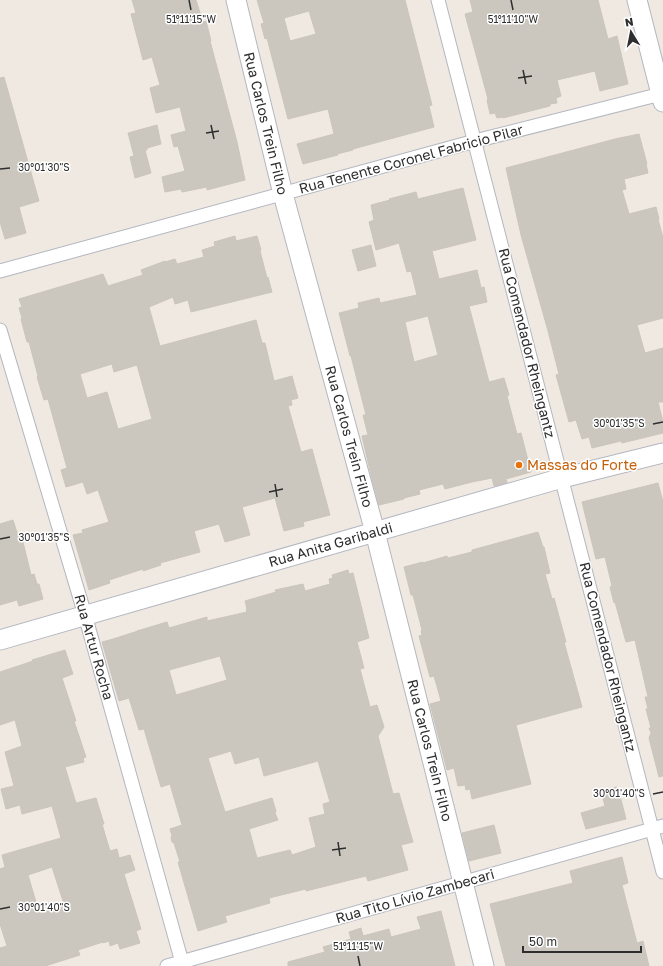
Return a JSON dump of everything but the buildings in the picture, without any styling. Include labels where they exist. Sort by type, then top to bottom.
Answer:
[{"type":"street","name":"Rua Carlos Trein Filho","points":[[236,0],[282,194],[375,532],[484,966]]},
{"type":"street","name":"Rua Comendador Rheingantz","points":[[438,0],[562,478],[658,828],[663,872]]},
{"type":"street","points":[[637,0],[662,98]]},
{"type":"street","name":"Rua Tenente Coronel Fabricio Pilar","points":[[0,271],[475,141],[662,98]]},
{"type":"street","name":"Rua Artur Rocha","points":[[0,330],[85,616],[182,964]]},
{"type":"street","name":"Rua Anita Garibaldi","points":[[0,640],[562,478],[663,453]]},
{"type":"street","name":"Rua Tito Lívio Zambecari","points":[[167,966],[182,964],[658,828]]},
{"type":"place","name":"Massas do Forte","points":[[519,465]]}]
